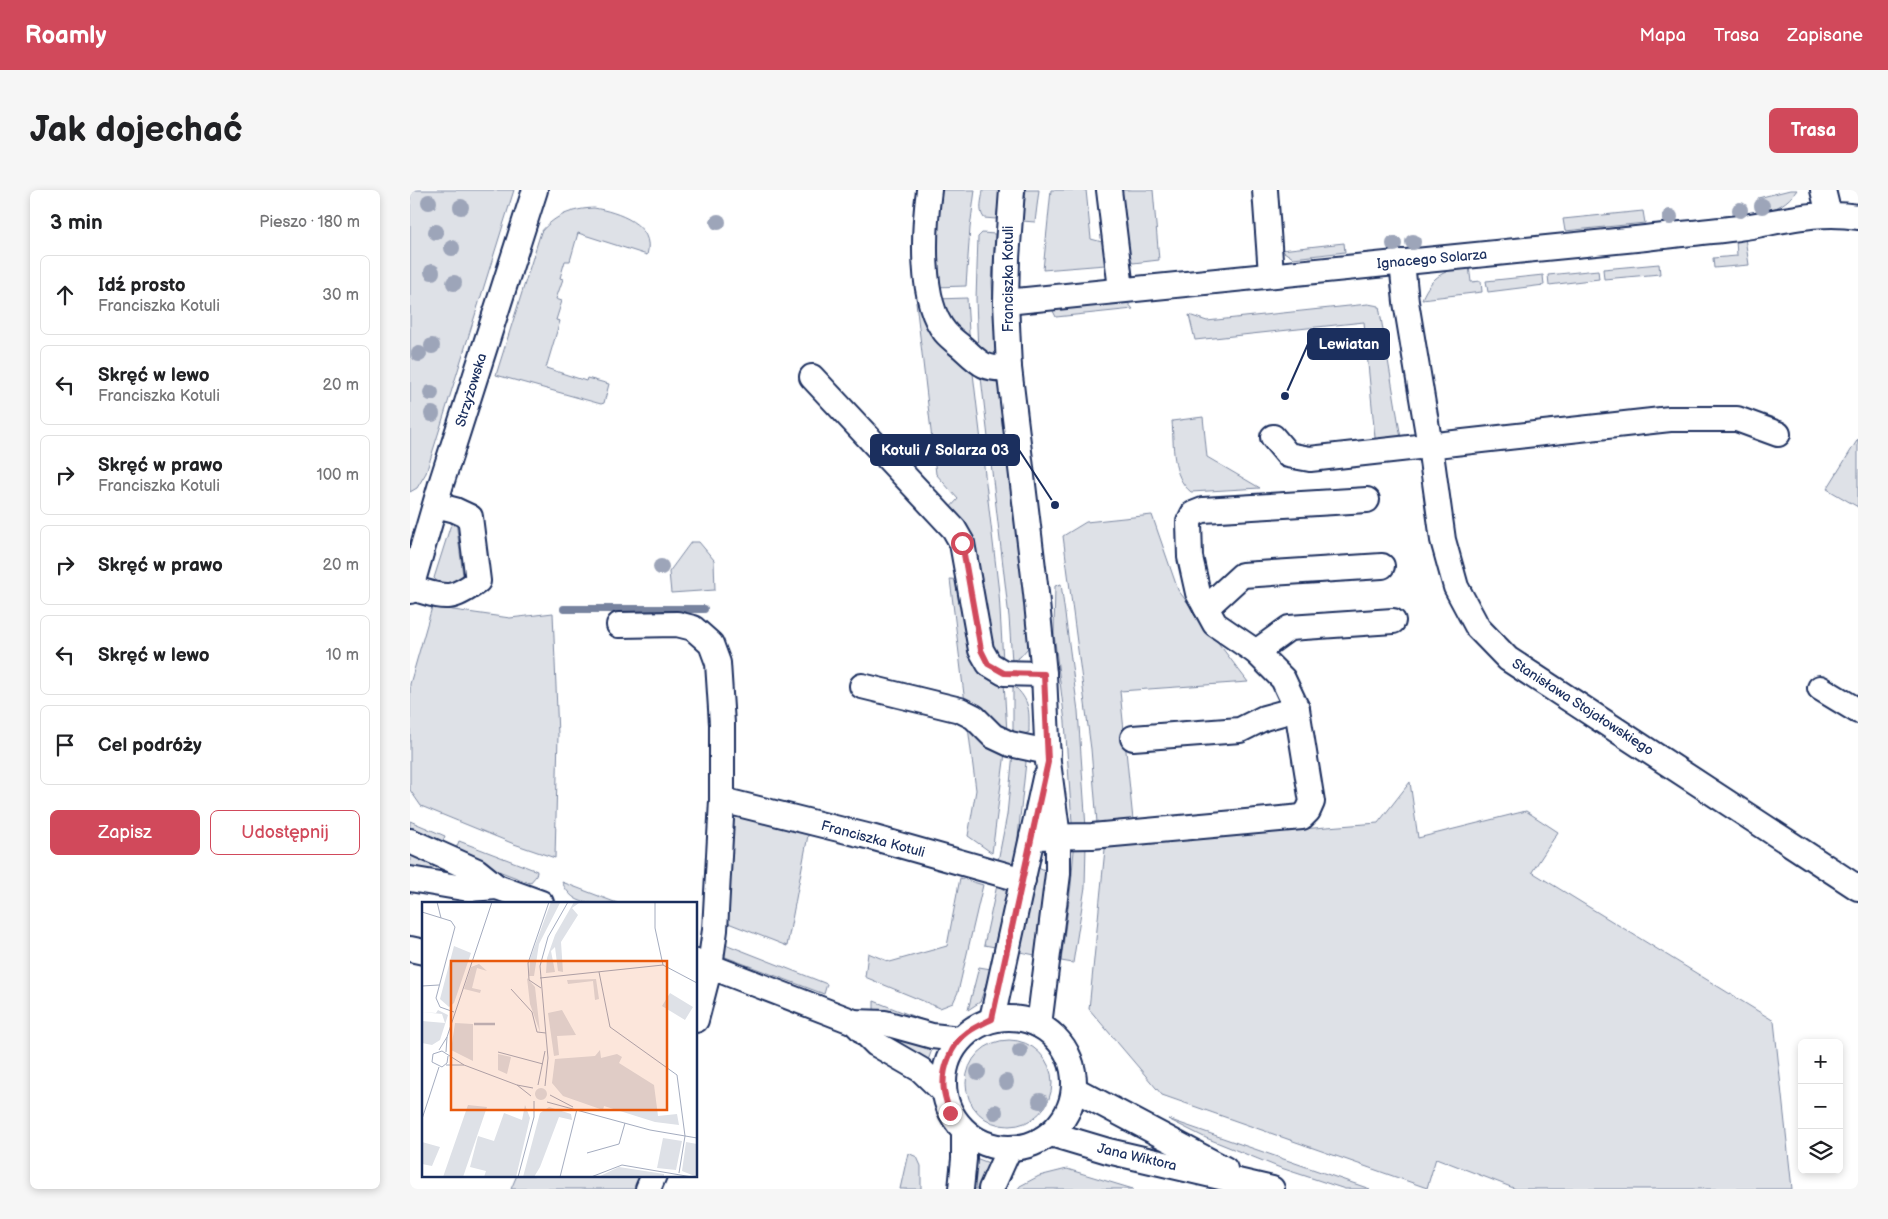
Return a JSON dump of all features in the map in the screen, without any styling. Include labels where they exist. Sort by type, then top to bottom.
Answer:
[{"type":"street","name":"Strzyżowska","points":[[410,590],[419,529],[436,505],[535,190]]},
{"type":"street","points":[[929,190],[926,248],[928,294],[934,313],[945,332],[975,359],[994,369],[1010,368]]},
{"type":"street","name":"Franciszka Kotuli","points":[[1012,190],[1006,302],[1010,368],[1036,593],[1044,674],[1048,757],[1058,837],[1058,874],[1039,1025]]},
{"type":"street","points":[[1109,190],[1121,289]]},
{"type":"street","points":[[1265,190],[1271,274]]},
{"type":"street","points":[[1823,190],[1829,214]]},
{"type":"street","name":"Ignacego Solarza","points":[[1006,302],[1740,228],[1829,214],[1858,218]]},
{"type":"street","name":"Stanisława Stojałowskiego","points":[[1402,262],[1406,302],[1430,446],[1443,540],[1456,587],[1478,628],[1508,659],[1858,888]]},
{"type":"street","points":[[812,376],[954,529],[962,543],[981,650],[988,664],[1008,674],[1044,674]]},
{"type":"street","points":[[1273,436],[1288,455],[1310,459],[1670,419],[1737,419],[1778,434]]},
{"type":"street","points":[[1032,837],[1092,836],[1302,817],[1308,811],[1312,802],[1298,710],[1283,679],[1256,652],[1215,624],[1198,593],[1190,556],[1189,522],[1193,514],[1203,510],[1367,500]]},
{"type":"street","points":[[410,590],[443,597],[453,597],[464,592],[478,581],[470,517],[455,510],[436,505]]},
{"type":"street","points":[[1206,608],[1242,575],[1382,566]]},
{"type":"street","points":[[1256,652],[1289,628],[1392,621]]},
{"type":"street","points":[[619,625],[677,624],[693,628],[711,644],[718,663],[722,724],[722,800],[715,930],[703,963],[698,1004]]},
{"type":"street","points":[[862,686],[960,710],[974,717],[992,736],[1048,757]]},
{"type":"street","points":[[1820,688],[1858,711]]},
{"type":"street","points":[[1133,738],[1240,730],[1264,718],[1298,710]]},
{"type":"street","name":"Franciszka Kotuli","points":[[992,1019],[1048,757]]},
{"type":"street","name":"Franciszka Kotuli","points":[[722,800],[871,837],[1023,880]]},
{"type":"street","points":[[410,841],[477,871],[494,895]]},
{"type":"street","points":[[410,879],[535,902]]},
{"type":"street","points":[[703,963],[854,1022],[885,1023],[932,1036],[960,1039]]},
{"type":"street","points":[[1008,1017],[1024,1019],[1039,1025],[1054,1035],[1067,1050],[1073,1069],[1074,1089],[1071,1102],[1060,1124],[1051,1134],[1026,1147],[1009,1149],[985,1144],[964,1131],[950,1113],[944,1092],[946,1064],[960,1039],[968,1032],[992,1019],[1008,1017]]},
{"type":"street","points":[[854,1022],[876,1044],[921,1070],[944,1092]]},
{"type":"street","name":"Jana Wiktora","points":[[1074,1089],[1259,1187]]},
{"type":"street","points":[[961,1189],[964,1131]]},
{"type":"street","name":"Jana Wiktora","points":[[1051,1134],[1108,1151],[1259,1187]]},
{"type":"street","points":[[991,1189],[1009,1149]]},
{"type":"street","points":[[648,1189],[654,1176]]},
{"type":"shaded area","points":[[410,190],[514,190],[426,473],[417,488],[410,492]]},
{"type":"shaded area","points":[[937,190],[975,190],[966,286],[935,287]]},
{"type":"shaded area","points":[[983,190],[1000,190],[996,219],[984,218],[982,215]]},
{"type":"shaded area","points":[[1026,190],[1039,190],[1035,222],[1022,221]]},
{"type":"shaded area","points":[[1051,190],[1086,190],[1091,239],[1102,242],[1106,246],[1107,260],[1105,265],[1043,270]]},
{"type":"shaded area","points":[[1122,190],[1153,190],[1159,260],[1133,263],[1127,250]]},
{"type":"shaded area","points":[[1797,190],[1786,202],[1771,210],[1760,212],[1758,198]]},
{"type":"shaded area","points":[[594,208],[623,216],[640,228],[646,235],[648,244],[647,255],[578,233],[570,261],[565,261],[560,278],[563,279],[556,299],[562,301],[556,320],[560,321],[546,368],[586,381],[587,378],[609,384],[604,403],[601,404],[496,375],[541,232],[552,221],[564,214]]},
{"type":"shaded area","points":[[1643,211],[1645,223],[1565,231],[1563,219]]},
{"type":"shaded area","points":[[982,233],[995,234],[992,282],[996,359],[978,354],[976,299],[978,237]]},
{"type":"shaded area","points":[[1745,238],[1749,265],[1714,268],[1713,258],[1737,256],[1736,240]]},
{"type":"shaded area","points":[[1344,243],[1345,252],[1293,258],[1281,250]]},
{"type":"shaded area","points":[[1659,264],[1660,274],[1604,279],[1603,269]]},
{"type":"shaded area","points":[[1469,266],[1471,282],[1481,281],[1482,292],[1422,299],[1430,284],[1440,275],[1453,269]]},
{"type":"shaded area","points":[[1598,270],[1599,279],[1549,285],[1548,275]]},
{"type":"shaded area","points":[[1543,275],[1544,285],[1488,292],[1486,281]]},
{"type":"shaded area","points":[[967,298],[970,350],[936,299]]},
{"type":"shaded area","points":[[923,300],[972,365],[999,593],[1003,661],[996,658],[947,511],[958,499],[936,474],[916,302]]},
{"type":"shaded area","points":[[1127,302],[1133,309],[1056,317],[1053,311],[1064,307]]},
{"type":"shaded area","points":[[1368,304],[1379,306],[1402,444],[1376,448],[1364,322],[1195,340],[1189,315],[1207,321]]},
{"type":"shaded area","points":[[980,369],[999,383],[1025,601],[1028,648],[1020,657],[1012,662],[1009,617]]},
{"type":"shaded area","points":[[1203,417],[1207,457],[1260,488],[1191,492],[1185,485],[1180,478],[1175,460],[1172,421]]},
{"type":"shaded area","points":[[1858,439],[1858,507],[1827,489]]},
{"type":"shaded area","points":[[1152,515],[1178,590],[1248,682],[1120,691],[1133,820],[1097,823],[1091,749],[1063,536],[1086,522]]},
{"type":"shaded area","points":[[452,521],[456,523],[464,583],[452,587],[444,586],[434,578]]},
{"type":"shaded area","points":[[691,542],[699,542],[714,560],[715,590],[671,593],[669,572]]},
{"type":"shaded area","points":[[950,579],[962,580],[1004,682],[1007,733],[965,703]]},
{"type":"shaded area","points":[[1061,584],[1078,711],[1086,828],[1074,826],[1072,823],[1065,722],[1054,634],[1055,586]]},
{"type":"shaded area","points":[[432,607],[510,618],[553,613],[558,735],[555,858],[514,844],[421,806],[410,790],[410,684]]},
{"type":"shaded area","points":[[1013,685],[1026,701],[1029,712],[1029,732],[1019,737],[1013,737]]},
{"type":"shaded area","points":[[967,719],[1005,753],[992,853],[968,836],[976,790]]},
{"type":"shaded area","points":[[1013,753],[1021,755],[1026,762],[1016,855],[1013,862],[999,865],[998,861],[1007,815]]},
{"type":"shaded area","points":[[1410,782],[1418,838],[1526,811],[1558,832],[1532,872],[1774,1021],[1792,1189],[1516,1189],[1436,1158],[1427,1188],[1162,1095],[1089,1009],[1105,849],[1114,845],[1135,842],[1378,823]]},
{"type":"shaded area","points":[[727,813],[809,830],[787,946],[723,921]]},
{"type":"shaded area","points":[[410,821],[445,836],[440,848],[410,831]]},
{"type":"shaded area","points":[[459,841],[537,871],[536,876],[530,883],[454,854]]},
{"type":"shaded area","points":[[1079,844],[1086,844],[1085,887],[1073,963],[1061,961],[1074,850]]},
{"type":"shaded area","points":[[410,851],[436,860],[431,873],[410,867]]},
{"type":"shaded area","points":[[1038,867],[1047,871],[1035,955],[1020,952]]},
{"type":"shaded area","points":[[960,878],[983,885],[958,992],[953,1003],[940,1008],[865,977],[868,953],[890,962],[947,946]]},
{"type":"shaded area","points":[[562,882],[614,902],[585,902],[572,896]]},
{"type":"shaded area","points":[[997,885],[1007,892],[995,947],[984,945]]},
{"type":"shaded area","points":[[720,942],[827,984],[824,994],[720,955]]},
{"type":"shaded area","points":[[979,967],[991,969],[980,1002],[968,1010]]},
{"type":"shaded area","points":[[874,1001],[928,1022],[926,1026],[874,1010]]},
{"type":"shaded area","points":[[878,1028],[933,1047],[927,1063],[874,1037]]},
{"type":"shaded area","points":[[1009,1040],[1026,1043],[1040,1052],[1049,1066],[1052,1083],[1049,1100],[1040,1114],[1026,1123],[1009,1126],[992,1123],[978,1114],[969,1100],[966,1083],[969,1066],[978,1052],[992,1043]]},
{"type":"shaded area","points":[[1168,1119],[1370,1189],[1345,1189],[1278,1167],[1206,1138]]},
{"type":"shaded area","points":[[908,1153],[917,1157],[921,1166],[921,1189],[900,1189]]},
{"type":"shaded area","points":[[973,1157],[989,1163],[981,1189],[969,1189]]},
{"type":"shaded area","points":[[1067,1169],[1133,1189],[1018,1189],[1039,1176]]},
{"type":"shaded area","points":[[517,1176],[611,1176],[618,1178],[620,1176],[645,1176],[639,1189],[511,1189]]},
{"type":"waterway","points":[[564,609],[704,609]]},
{"type":"place","name":"Lewiatan","points":[[1285,396]]},
{"type":"place","name":"Kotuli / Solarza 03","points":[[1055,505]]},
{"type":"route","points":[[950,1113],[944,1092],[946,1064],[960,1039],[968,1032],[992,1019],[1048,762],[1044,674],[1008,674],[988,664],[981,650],[962,543]]}]
